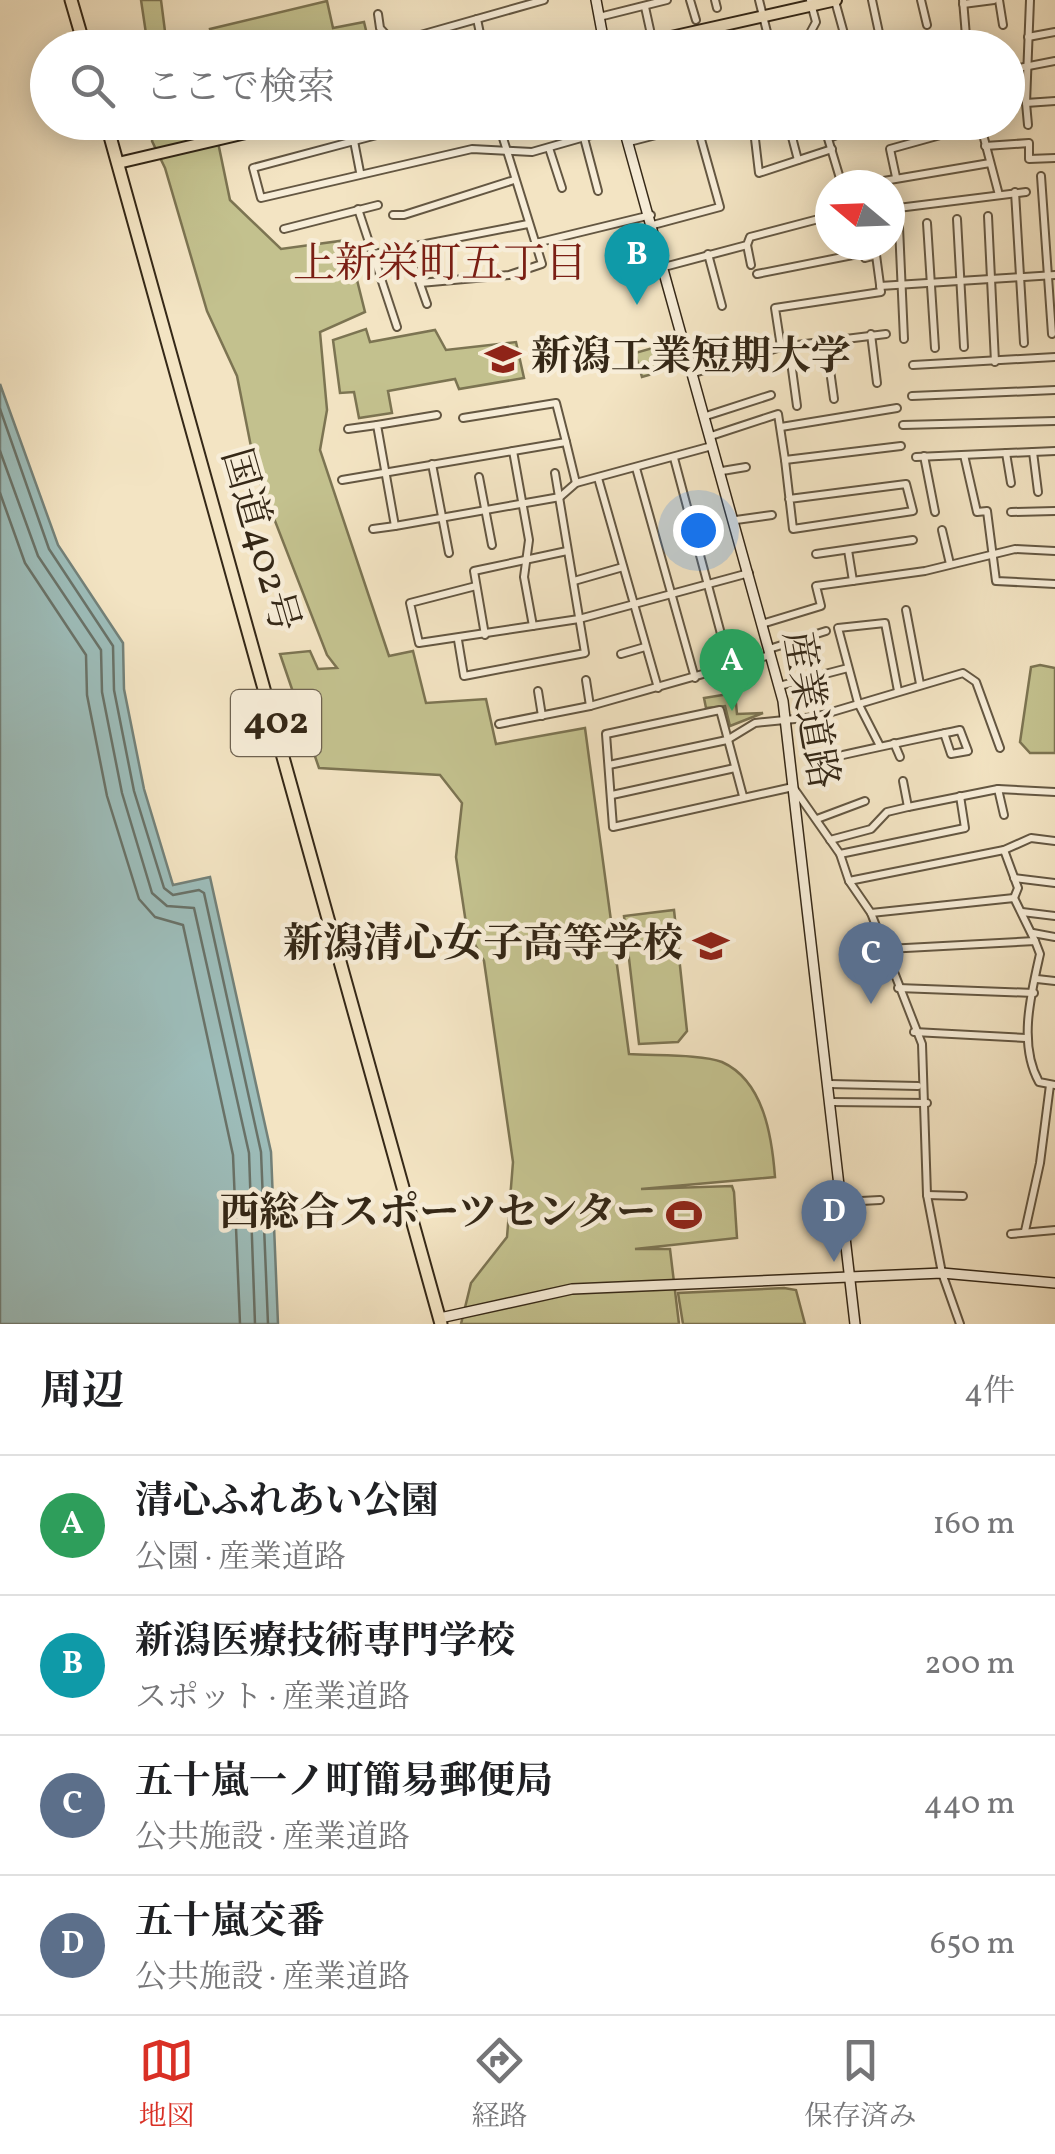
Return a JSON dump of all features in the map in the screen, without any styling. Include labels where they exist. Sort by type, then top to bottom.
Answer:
[{"type":"highway","points":[[72,0],[80,30]]},
{"type":"highway","name":"国道402号","points":[[111,140],[441,1321]]},
{"type":"main road","points":[[713,30],[835,0]]},
{"type":"main road","points":[[118,163],[216,140]]},
{"type":"street","points":[[440,30],[544,0]]},
{"type":"street","points":[[596,0],[602,30]]},
{"type":"street","points":[[599,16],[668,0]]},
{"type":"street","points":[[690,0],[696,20]]},
{"type":"street","points":[[759,0],[767,30]]},
{"type":"street","points":[[835,0],[843,30]]},
{"type":"street","points":[[872,0],[878,30]]},
{"type":"street","points":[[921,0],[927,25]]},
{"type":"street","points":[[966,30],[963,2],[997,0],[1004,25]]},
{"type":"street","points":[[1028,125],[1025,66],[1030,0]]},
{"type":"street","points":[[811,3],[816,22],[812,30]]},
{"type":"street","points":[[644,6],[650,30]]},
{"type":"street","points":[[378,14],[382,30]]},
{"type":"street","points":[[477,20],[479,30]]},
{"type":"street","points":[[1028,37],[1055,32]]},
{"type":"street","points":[[1025,66],[1055,61]]},
{"type":"street","points":[[1026,103],[1055,100]]},
{"type":"street","points":[[358,140],[253,168],[261,198],[472,149],[550,148],[577,140]]},
{"type":"street","points":[[420,282],[510,275],[542,264],[503,140]]},
{"type":"street","points":[[585,140],[598,191]]},
{"type":"street","points":[[628,142],[636,140]]},
{"type":"street","points":[[536,243],[720,208],[705,140]]},
{"type":"street","points":[[755,140],[759,173],[832,150]]},
{"type":"street","points":[[793,140],[798,160]]},
{"type":"street","points":[[830,140],[838,170]]},
{"type":"street","points":[[894,170],[890,150],[923,140]]},
{"type":"street","points":[[984,140],[999,195]]},
{"type":"street","points":[[354,141],[360,172]]},
{"type":"street","name":"産業道路","points":[[628,142],[779,686],[830,1084],[855,1324]]},
{"type":"street","points":[[985,146],[1030,143],[1029,159],[1055,158]]},
{"type":"street","points":[[550,148],[562,188]]},
{"type":"street","points":[[905,176],[990,163]]},
{"type":"street","points":[[1041,176],[1051,275],[1052,334]]},
{"type":"street","points":[[393,214],[404,215],[514,180]]},
{"type":"street","points":[[1015,192],[1024,343]]},
{"type":"street","points":[[905,207],[1026,192]]},
{"type":"street","points":[[284,229],[378,205]]},
{"type":"street","points":[[358,209],[397,327]]},
{"type":"street","points":[[988,216],[995,362]]},
{"type":"street","points":[[957,219],[964,347]]},
{"type":"street","points":[[751,266],[747,245],[750,238],[815,220]]},
{"type":"street","points":[[927,223],[935,348]]},
{"type":"street","points":[[374,254],[528,224]]},
{"type":"street","points":[[664,267],[747,245]]},
{"type":"street","points":[[407,247],[426,304]]},
{"type":"street","points":[[708,254],[722,306]]},
{"type":"street","points":[[756,274],[815,260]]},
{"type":"street","points":[[797,406],[775,308],[881,292],[877,260]]},
{"type":"street","points":[[900,260],[904,339]]},
{"type":"street","points":[[880,286],[1051,275]]},
{"type":"street","points":[[871,334],[877,383]]},
{"type":"street","points":[[694,374],[785,347],[886,334]]},
{"type":"street","points":[[826,342],[834,400]]},
{"type":"street","points":[[914,364],[1055,357]]},
{"type":"street","points":[[912,396],[1055,390]]},
{"type":"street","points":[[706,416],[771,395]]},
{"type":"street","points":[[463,418],[556,404],[576,483]]},
{"type":"street","points":[[781,428],[897,408]]},
{"type":"street","points":[[372,529],[560,497],[576,483],[674,458],[778,414],[781,428],[789,499],[793,529],[913,511],[906,484],[789,499]]},
{"type":"street","points":[[348,429],[437,415]]},
{"type":"street","points":[[903,425],[1055,421]]},
{"type":"street","points":[[377,425],[395,526]]},
{"type":"street","points":[[342,480],[566,442]]},
{"type":"street","points":[[785,460],[901,446]]},
{"type":"street","points":[[513,450],[529,540],[524,577],[533,626]]},
{"type":"street","points":[[935,512],[920,456],[1055,451]]},
{"type":"street","points":[[1033,452],[1038,492]]},
{"type":"street","points":[[1006,453],[1011,483]]},
{"type":"street","points":[[964,455],[977,512],[987,511],[996,580],[1055,584]]},
{"type":"street","points":[[674,458],[736,690]]},
{"type":"street","points":[[432,464],[449,552]]},
{"type":"street","points":[[722,470],[746,467]]},
{"type":"street","points":[[636,468],[696,678]]},
{"type":"street","points":[[458,640],[464,676],[585,653],[556,473]]},
{"type":"street","points":[[478,477],[492,545]]},
{"type":"street","points":[[598,478],[658,688]]},
{"type":"street","points":[[1012,512],[1055,511]]},
{"type":"street","points":[[736,520],[772,515]]},
{"type":"street","points":[[942,530],[950,564]]},
{"type":"street","points":[[816,554],[913,540]]},
{"type":"street","points":[[762,624],[821,606],[816,586],[1016,549],[1055,552]]},
{"type":"street","points":[[848,550],[853,582]]},
{"type":"street","points":[[485,635],[474,571],[567,552]]},
{"type":"street","points":[[574,581],[623,567]]},
{"type":"street","points":[[476,586],[410,603],[419,643],[458,640],[579,618],[750,573]]},
{"type":"street","points":[[906,610],[920,684]]},
{"type":"street","points":[[880,746],[858,704],[838,628],[885,623],[898,691]]},
{"type":"street","points":[[499,724],[590,706],[732,668],[826,632]]},
{"type":"street","points":[[621,654],[645,647]]},
{"type":"street","points":[[779,686],[848,668]]},
{"type":"street","points":[[609,765],[727,740],[756,723],[815,717],[963,673],[971,677],[1000,748]]},
{"type":"street","points":[[586,680],[590,706]]},
{"type":"street","points":[[538,691],[542,716]]},
{"type":"street","points":[[743,796],[720,710],[606,734],[613,828],[793,787],[840,854],[887,949],[914,1032],[922,1044],[927,1104],[927,1196],[942,1274],[960,1324]]},
{"type":"street","points":[[830,758],[944,734]]},
{"type":"street","points":[[894,743],[900,758]]},
{"type":"street","points":[[612,796],[735,768]]},
{"type":"street","points":[[903,781],[908,807]]},
{"type":"street","points":[[830,840],[870,829],[887,812],[908,807],[998,789],[1055,792]]},
{"type":"street","points":[[998,789],[1004,815]]},
{"type":"street","points":[[840,854],[965,828],[960,796]]},
{"type":"street","points":[[817,819],[864,801]]},
{"type":"street","points":[[850,880],[1004,850],[1031,838],[1055,841]]},
{"type":"street","points":[[1004,850],[1018,888],[1014,898],[1040,954],[1026,1038],[1039,1082],[1053,1085],[1024,1231]]},
{"type":"street","points":[[1013,878],[1055,883]]},
{"type":"street","points":[[871,913],[1014,898]]},
{"type":"street","points":[[1020,912],[1055,916]]},
{"type":"street","points":[[887,949],[1055,937]]},
{"type":"street","points":[[1038,980],[1055,981]]},
{"type":"street","points":[[898,988],[1034,993]]},
{"type":"street","points":[[914,1032],[1026,1038]]},
{"type":"street","points":[[830,1084],[918,1086]]},
{"type":"street","points":[[832,1102],[927,1104]]},
{"type":"street","points":[[927,1196],[963,1196]]},
{"type":"street","points":[[842,1202],[880,1200]]},
{"type":"street","points":[[1011,1234],[1055,1230]]},
{"type":"street","points":[[441,1321],[572,1289],[942,1274],[1055,1283]]},
{"type":"shaded area","points":[[141,0],[161,0],[165,30],[145,30]]},
{"type":"shaded area","points":[[327,1],[333,28],[364,22],[366,30],[210,30]]},
{"type":"shaded area","points":[[218,140],[230,200],[281,249],[347,240],[365,312],[320,332],[327,410],[320,450],[389,656],[413,651],[426,703],[486,699],[496,744],[585,728],[629,1054],[713,1059],[736,1071],[756,1096],[768,1128],[775,1177],[641,1189],[732,1186],[734,1192],[737,1238],[635,1249],[670,1249],[679,1324],[461,1324],[471,1283],[507,1237],[513,1162],[484,961],[467,930],[456,857],[462,803],[440,775],[319,768],[280,654],[310,651],[318,669],[337,668],[327,655],[256,472],[237,376],[207,311],[165,168],[152,141]]},
{"type":"shaded area","points":[[366,329],[370,342],[435,330],[446,350],[516,342],[524,378],[459,389],[455,379],[388,391],[392,413],[359,418],[354,392],[340,393],[333,340]]},
{"type":"shaded area","points":[[663,345],[670,369],[642,377],[635,353]]},
{"type":"shaded area","points":[[1031,667],[1055,668],[1055,753],[1030,753],[1020,742]]},
{"type":"shaded area","points":[[735,693],[737,714],[763,713],[730,726],[725,706],[706,708],[704,698]]},
{"type":"shaded area","points":[[674,910],[687,1031],[678,1042],[639,1044],[624,916]]},
{"type":"shaded area","name":"西総合スポーツセンター","points":[[796,1290],[805,1324],[683,1324],[678,1293]]},
{"type":"water","points":[[0,384],[58,545],[123,643],[124,689],[144,789],[173,885],[210,877],[271,1152],[278,1324],[0,1324]]},
{"type":"place","name":"新潟医療技術専門学校","points":[[637,305]]},
{"type":"place","name":"新潟工業短期大学","points":[[503,359]]},
{"type":"place","name":"清心ふれあい公園","points":[[732,711]]},
{"type":"place","name":"新潟清心女子高等学校","points":[[711,946]]},
{"type":"place","name":"五十嵐一ノ町簡易郵便局","points":[[871,1004]]},
{"type":"place","name":"西総合スポーツセンター","points":[[684,1215]]},
{"type":"place","name":"五十嵐交番","points":[[834,1262]]},
{"type":"district","name":"上新栄町五丁目","points":[[440,266]]}]
